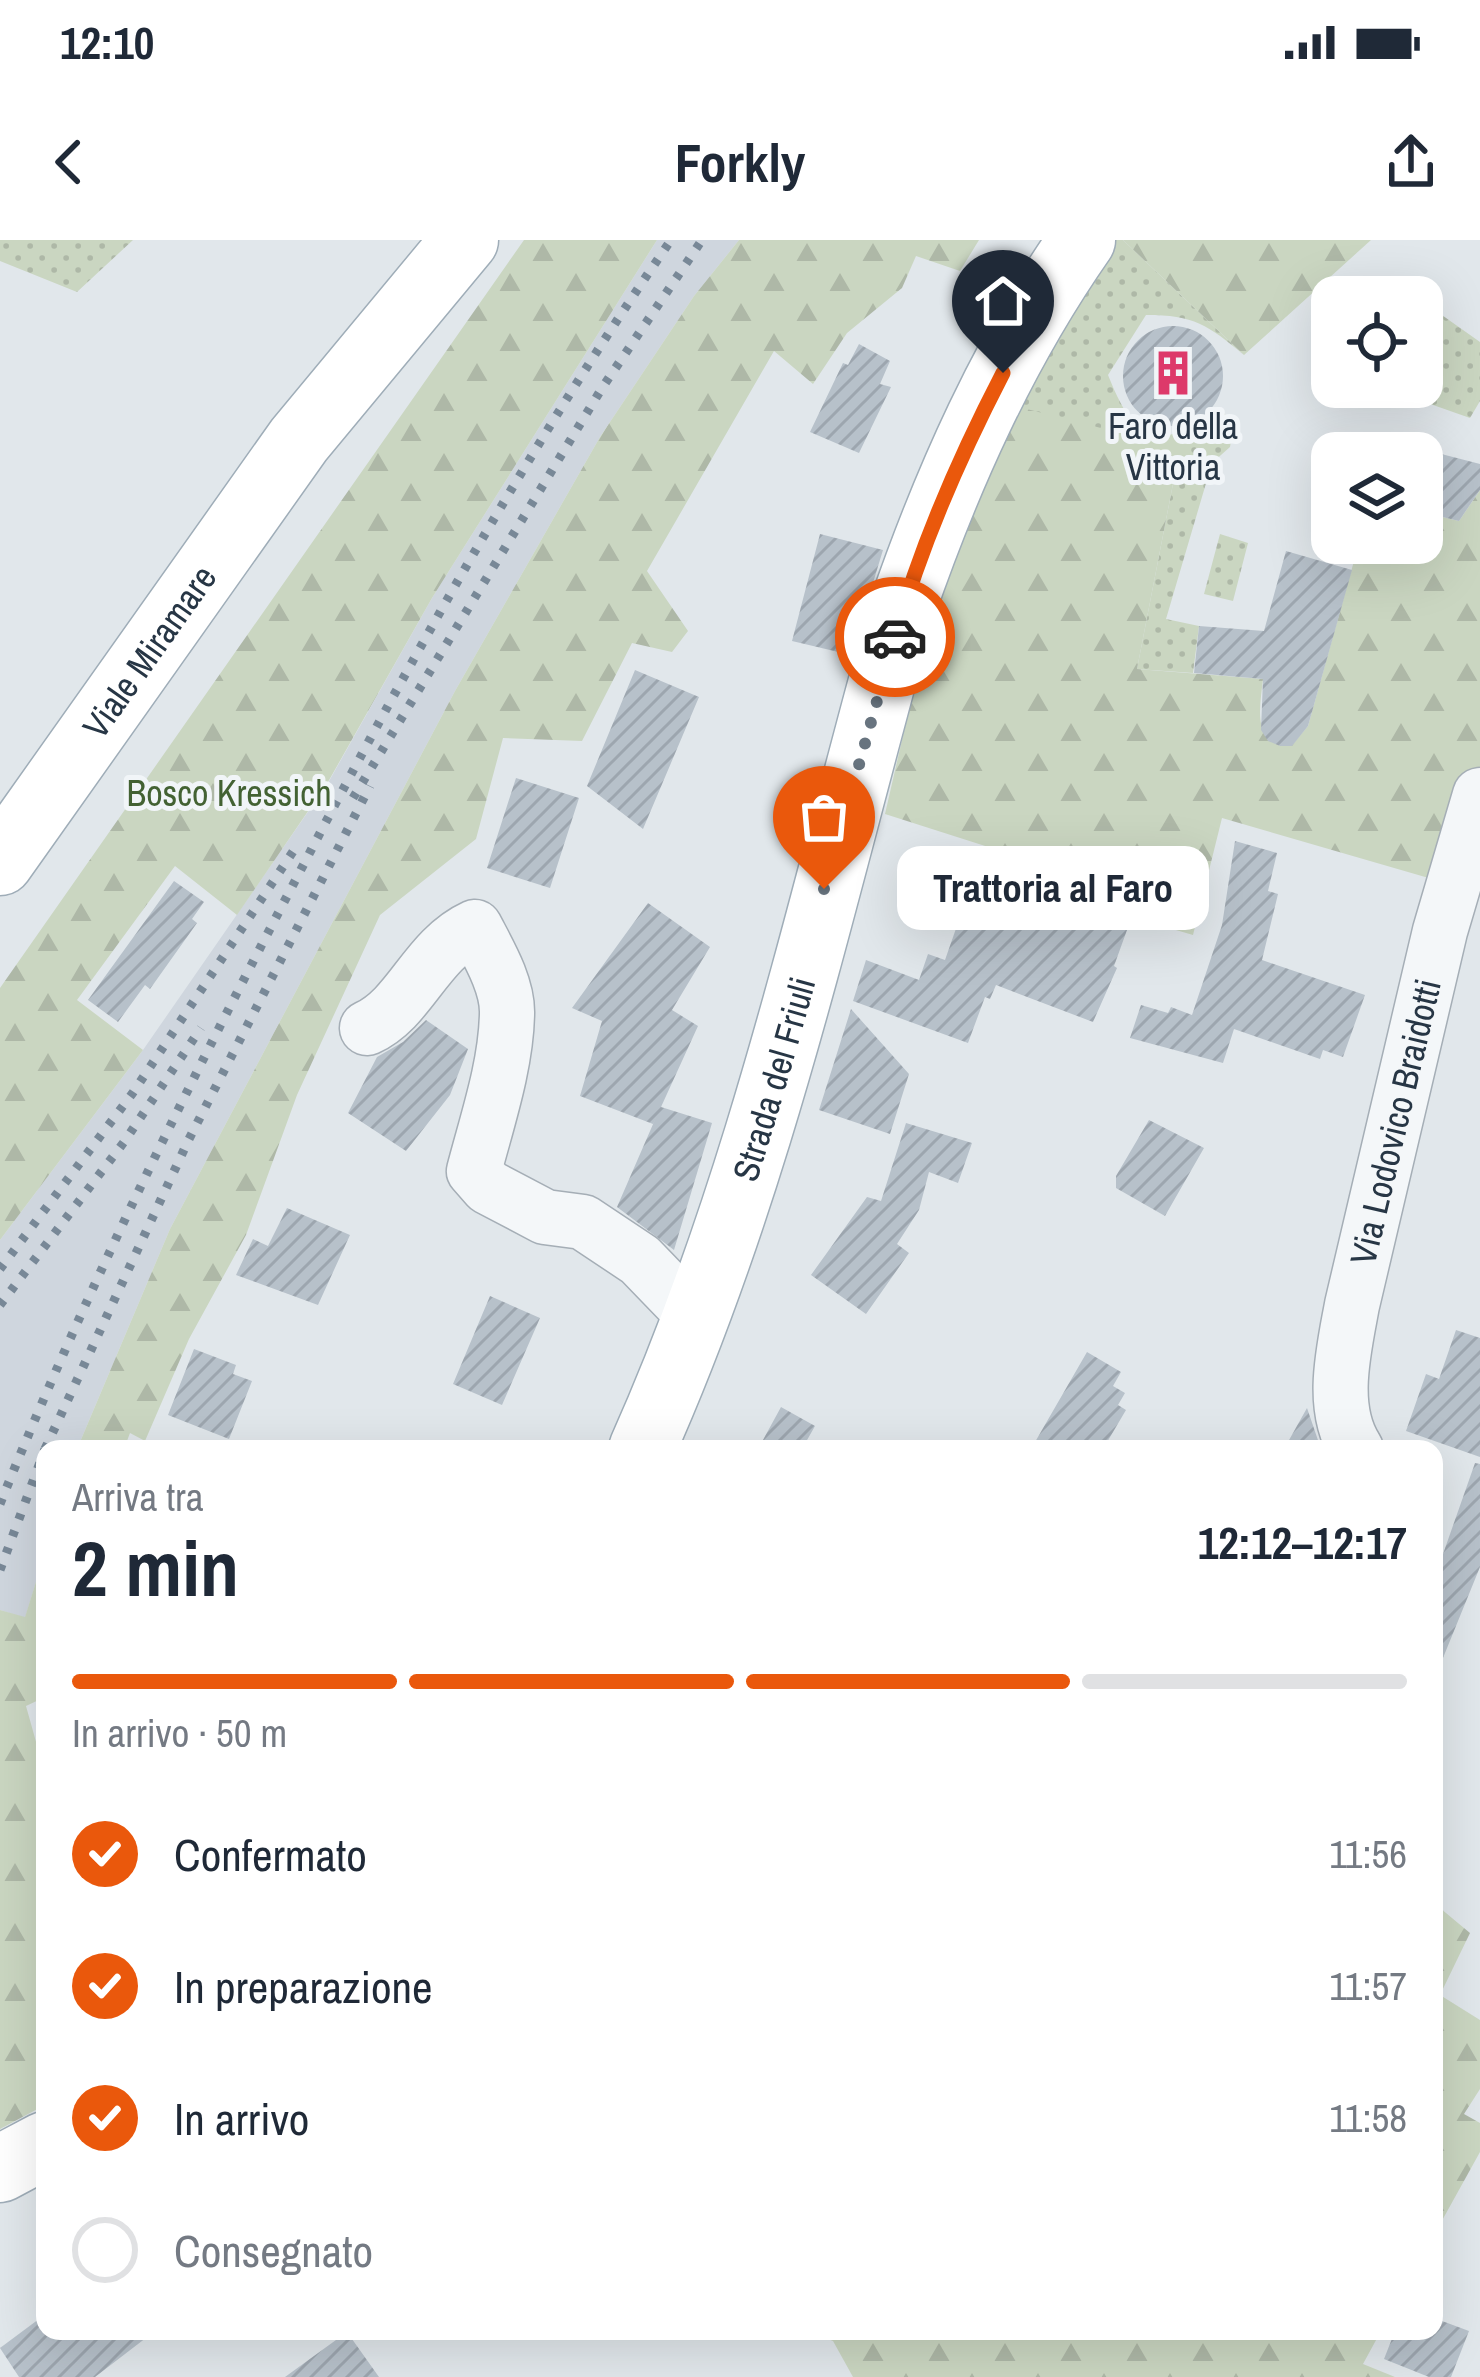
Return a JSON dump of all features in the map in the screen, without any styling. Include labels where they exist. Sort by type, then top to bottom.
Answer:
[{"type":"main road","name":"Viale Miramare","points":[[299,440],[385,289],[419,240]]},
{"type":"main road","name":"Viale Miramare","points":[[0,862],[299,440],[465,240]]},
{"type":"main road","name":"Strada del Friuli","points":[[646,1440],[696,1318],[754,1146],[902,609],[928,534],[955,467],[1020,340],[1082,240]]},
{"type":"main road","points":[[0,2169],[36,2149]]},
{"type":"street","name":"Via Lodovico Braidotti","points":[[1350,1440],[1342,1411],[1347,1334],[1440,931],[1480,795]]},
{"type":"street","points":[[368,1028],[386,1020],[451,938],[475,927],[494,963],[508,1011],[494,1096],[474,1171],[488,1187],[545,1217],[584,1222],[640,1260],[696,1318]]},
{"type":"shaded area","points":[[657,240],[739,240],[694,296],[600,437],[455,691],[170,1229],[81,1440],[36,1440],[36,1582],[25,1618],[0,1610],[0,1240],[143,1050],[328,783],[432,598]]},
{"type":"green space","points":[[0,240],[133,240],[77,292],[0,261]]},
{"type":"green space","name":"Bosco Kressich","points":[[524,240],[657,240],[432,598],[328,782],[237,915],[175,866],[77,1000],[143,1050],[0,1240],[0,988]]},
{"type":"green space","name":"Bosco Kressich","points":[[739,240],[979,240],[960,271],[916,256],[902,288],[847,333],[813,384],[774,351],[647,571],[688,631],[672,652],[632,643],[582,741],[503,738],[476,839],[380,915],[297,1095],[246,1235],[189,1339],[145,1440],[130,1433],[127,1440],[81,1440],[170,1229],[455,691],[600,437],[694,296]]},
{"type":"green space","points":[[1111,240],[1123,240],[1244,355],[1200,324],[1146,315],[1108,375],[1129,417],[1152,434],[1181,432],[1224,413],[1234,424],[1230,447],[1212,463],[1166,619],[1199,626],[1193,673],[1137,669],[1178,458],[1011,405]]},
{"type":"green space","points":[[1123,240],[1371,240],[1331,276],[1311,276],[1311,294],[1244,355]]},
{"type":"green space","points":[[1443,316],[1480,342],[1480,401],[1470,418],[1442,408]]},
{"type":"green space","points":[[1011,405],[1183,449],[1137,669],[1263,679],[1264,733],[1279,744],[1292,745],[1308,726],[1353,564],[1443,564],[1443,517],[1459,521],[1480,490],[1480,766],[1439,881],[1222,818],[1193,935],[1131,917],[1143,882],[1059,858],[1054,868],[885,814],[919,666],[969,496]]},
{"type":"green space","points":[[1220,534],[1248,543],[1233,601],[1204,594]]},
{"type":"green space","points":[[36,1582],[36,1701],[26,1706],[36,1742],[36,2110],[0,2129],[0,1610],[25,1617]]},
{"type":"green space","points":[[1443,1910],[1470,1933],[1443,1989]]},
{"type":"green space","points":[[1443,1997],[1480,2020],[1480,2089],[1464,2114],[1480,2123],[1480,2152],[1443,2219]]},
{"type":"green space","points":[[1376,2340],[1363,2364],[1395,2377],[853,2377],[833,2341]]},
{"type":"building","name":"Faro della Vittoria","points":[[1173,326],[1192,330],[1208,341],[1219,357],[1223,376],[1219,395],[1208,411],[1192,422],[1173,426],[1154,422],[1138,411],[1127,395],[1123,376],[1127,357],[1138,341],[1154,330]]},
{"type":"building","points":[[859,344],[890,361],[880,384],[891,387],[859,453],[810,432],[843,363],[848,365]]},
{"type":"building","points":[[1443,454],[1480,464],[1480,490],[1459,521],[1443,517]]},
{"type":"building","points":[[820,534],[883,550],[851,655],[792,641]]},
{"type":"building","points":[[1286,551],[1311,558],[1311,564],[1352,570],[1308,726],[1292,746],[1268,741],[1261,730],[1263,679],[1194,673],[1199,626],[1264,631]]},
{"type":"building","points":[[635,670],[699,697],[643,829],[587,786]]},
{"type":"building","points":[[516,778],[579,798],[550,888],[487,868]]},
{"type":"building","points":[[1235,841],[1277,853],[1268,891],[1278,894],[1262,960],[1365,995],[1343,1057],[1323,1050],[1320,1059],[1234,1029],[1223,1063],[1130,1038],[1141,1005],[1168,1013],[1171,1007],[1192,1015],[1222,925]]},
{"type":"building","points":[[1058,857],[1144,883],[1117,968],[1093,1022],[996,985],[990,999],[985,997],[968,1043],[853,1001],[866,960],[919,980],[928,954],[945,960],[974,877],[1045,896]]},
{"type":"building","points":[[174,881],[204,902],[192,919],[197,923],[150,989],[145,985],[118,1022],[88,1000]]},
{"type":"building","points":[[648,903],[710,947],[672,1010],[698,1026],[661,1107],[712,1123],[674,1250],[617,1207],[657,1115],[653,1124],[580,1096],[602,1021],[572,1008]]},
{"type":"building","points":[[851,1009],[909,1074],[890,1134],[819,1110]]},
{"type":"building","points":[[426,1020],[468,1049],[450,1095],[406,1151],[348,1113],[377,1057],[403,1042]]},
{"type":"building","points":[[1149,1120],[1204,1148],[1165,1216],[1116,1188],[1116,1176]]},
{"type":"building","points":[[906,1123],[972,1143],[958,1183],[929,1172],[919,1210],[897,1244],[909,1253],[866,1314],[811,1275],[867,1197],[881,1201]]},
{"type":"building","points":[[287,1208],[350,1235],[318,1305],[236,1275],[253,1239],[268,1246]]},
{"type":"building","points":[[490,1296],[540,1318],[502,1405],[453,1384]]},
{"type":"building","points":[[1456,1330],[1480,1338],[1480,1457],[1443,1444],[1443,1440],[1406,1431],[1426,1374],[1439,1379]]},
{"type":"building","points":[[194,1349],[236,1365],[233,1374],[252,1381],[229,1439],[168,1415]]},
{"type":"building","points":[[1087,1352],[1121,1372],[1113,1386],[1125,1393],[1118,1405],[1126,1410],[1108,1440],[1036,1440]]},
{"type":"building","points":[[781,1407],[815,1426],[807,1440],[763,1440]]},
{"type":"building","points":[[1307,1408],[1318,1440],[1289,1440]]},
{"type":"building","points":[[1475,1463],[1480,1464],[1480,1567],[1443,1658],[1443,1554]]},
{"type":"building","points":[[36,2321],[36,2340],[143,2340],[95,2377],[19,2377],[0,2348]]},
{"type":"building","points":[[1443,2321],[1469,2331],[1451,2377],[1429,2377],[1384,2359],[1391,2340],[1443,2340]]},
{"type":"building","points":[[336,2340],[353,2340],[379,2377],[285,2377]]},
{"type":"railway","points":[[0,1504],[140,1189],[338,799],[520,475],[671,240]]},
{"type":"railway","points":[[353,798],[602,388],[702,240]]},
{"type":"railway","points":[[49,1440],[189,1139],[370,786]]},
{"type":"railway","points":[[0,1269],[132,1094],[296,847]]},
{"type":"railway","points":[[0,1305],[124,1142],[201,1028]]},
{"type":"railway","points":[[0,1570],[36,1473]]},
{"type":"way so far","points":[[824,889],[895,637]]},
{"type":"place","name":"Faro della Vittoria","points":[[1173,373]]},
{"type":"place","name":"Trattoria al Faro","points":[[824,889]]},
{"type":"route","points":[[895,637],[955,467],[1003,373]]}]
